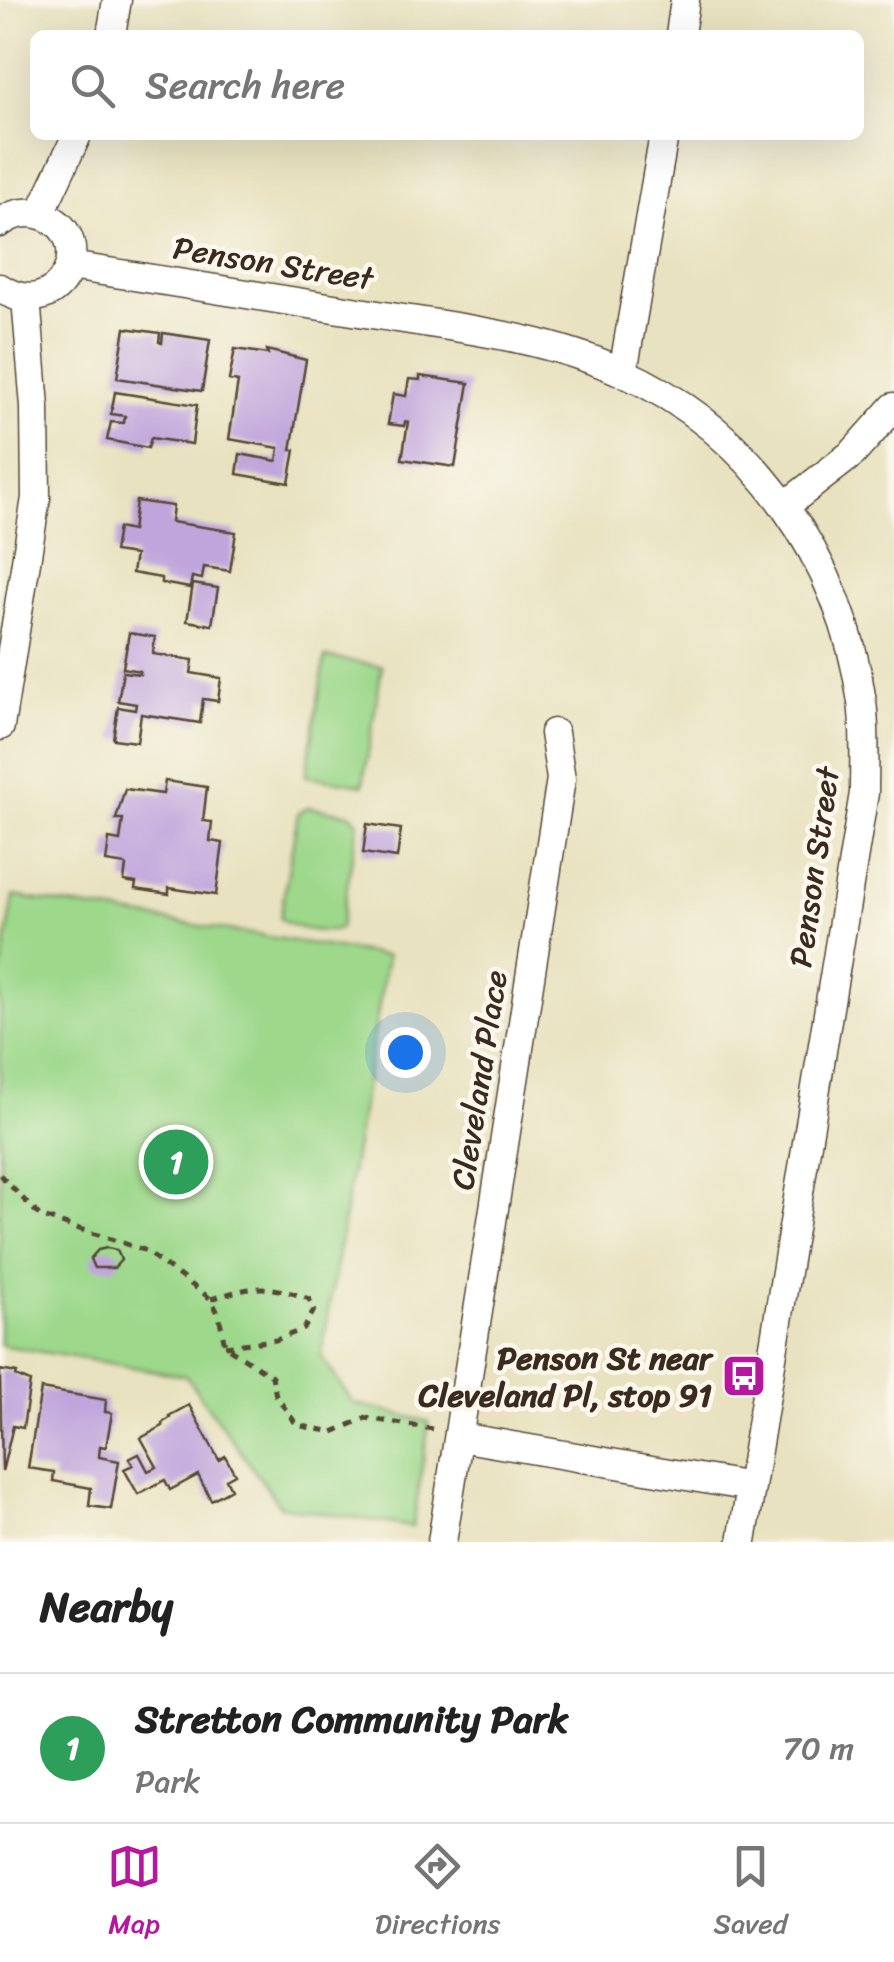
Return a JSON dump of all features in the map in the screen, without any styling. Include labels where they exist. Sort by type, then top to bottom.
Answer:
[{"type":"street","points":[[113,30],[117,0]]},
{"type":"street","points":[[681,30],[685,0]]},
{"type":"street","points":[[40,214],[75,140]]},
{"type":"street","points":[[623,372],[663,140]]},
{"type":"street","points":[[0,223],[15,214],[40,214],[62,228],[72,252],[70,266],[54,290],[41,296],[13,293],[35,407],[36,498],[0,726]]},
{"type":"street","name":"Penson Street","points":[[70,266],[498,334],[576,354],[623,372],[710,427],[786,505],[809,543],[831,591],[855,668],[862,703],[864,793],[742,1542]]},
{"type":"street","points":[[786,505],[853,453],[894,407]]},
{"type":"street","name":"Cleveland Place","points":[[442,1542],[561,779],[554,733]]},
{"type":"street","points":[[460,1437],[750,1487]]},
{"type":"path","points":[[0,1175],[40,1216],[144,1250],[210,1299],[219,1315],[225,1346],[272,1376],[276,1396],[297,1425],[333,1432],[366,1418],[443,1430],[460,1437]]},
{"type":"path","points":[[210,1299],[251,1286],[282,1289],[309,1299],[314,1310],[304,1329],[276,1340],[225,1346]]},
{"type":"green space","points":[[325,657],[382,666],[363,785],[306,776]]},
{"type":"green space","points":[[308,807],[351,814],[358,823],[340,928],[334,930],[301,928],[280,918],[298,813]]},
{"type":"green space","points":[[14,896],[387,956],[321,1356],[353,1403],[429,1422],[413,1527],[280,1506],[186,1376],[0,1345],[0,980]]},
{"type":"building","points":[[125,328],[160,333],[162,343],[163,333],[210,340],[202,391],[117,378]]},
{"type":"building","points":[[235,349],[268,354],[267,350],[306,360],[289,483],[237,474],[240,454],[277,461],[279,448],[229,439],[238,382],[229,380]]},
{"type":"building","points":[[420,376],[469,383],[455,467],[402,459],[408,422],[404,426],[388,424],[393,394],[406,396],[409,379],[420,380]]},
{"type":"building","points":[[115,392],[197,405],[192,444],[151,438],[148,448],[107,440],[111,422],[124,423],[125,416],[111,414]]},
{"type":"building","points":[[136,501],[173,506],[171,522],[236,532],[230,571],[204,567],[202,579],[192,577],[190,588],[132,573],[135,555],[114,552],[118,528],[132,531]]},
{"type":"building","points":[[193,584],[218,588],[212,625],[187,621]]},
{"type":"building","points":[[129,633],[155,637],[153,654],[193,660],[191,673],[221,678],[218,701],[203,699],[200,723],[141,714],[137,742],[113,739],[118,707],[135,710],[136,704],[118,701],[123,672],[140,674],[123,668]]},
{"type":"building","points":[[165,781],[207,787],[203,821],[212,822],[210,841],[223,843],[216,895],[169,888],[169,894],[135,889],[136,883],[124,881],[126,865],[106,862],[109,839],[120,841],[123,819],[116,819],[125,789],[163,794]]},
{"type":"building","points":[[367,824],[401,829],[397,858],[363,853]]},
{"type":"building","points":[[98,1250],[117,1250],[121,1260],[114,1268],[94,1268],[90,1259]]},
{"type":"building","points":[[0,1370],[17,1373],[16,1376],[30,1382],[23,1428],[13,1426],[2,1472]]},
{"type":"building","points":[[41,1389],[106,1400],[105,1412],[112,1413],[106,1447],[100,1446],[99,1457],[119,1461],[111,1509],[89,1506],[91,1488],[53,1481],[54,1472],[28,1468]]},
{"type":"building","points":[[189,1405],[219,1460],[225,1456],[235,1474],[226,1479],[231,1489],[211,1500],[198,1475],[170,1490],[165,1480],[138,1494],[124,1469],[133,1465],[129,1459],[139,1454],[148,1471],[157,1467],[141,1438]]},
{"type":"place","name":"Stretton Community Park","points":[[176,1162]]},
{"type":"place","name":"Penson St near Cleveland Pl, stop 91","points":[[744,1376]]}]
